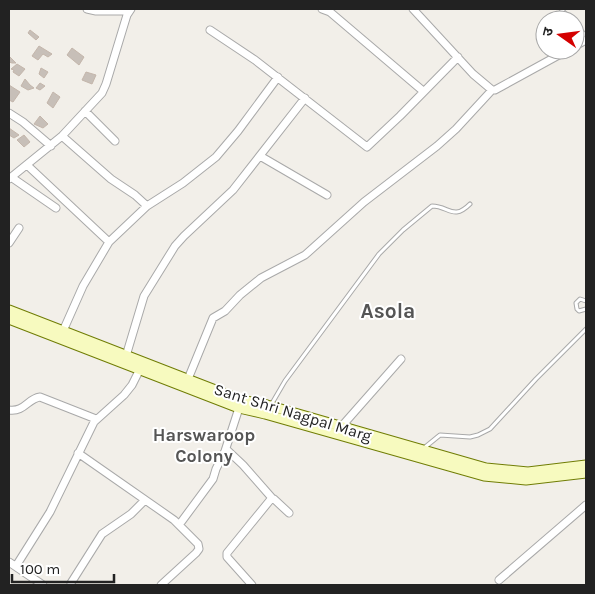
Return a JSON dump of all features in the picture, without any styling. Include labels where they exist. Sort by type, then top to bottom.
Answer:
[{"type":"main road","name":"Sant Shri Nagpal Marg","points":[[9,310],[241,400],[270,406],[471,464],[508,471],[528,472],[586,465]]},
{"type":"main road","name":"Sant Shri Nagpal Marg","points":[[9,319],[239,408],[484,476],[526,480],[586,473]]},
{"type":"street","points":[[56,208],[10,178],[62,136],[97,99],[106,84],[130,10],[96,11],[87,9]]},
{"type":"street","points":[[322,9],[330,12],[423,91]]},
{"type":"street","points":[[413,9],[474,74],[492,90]]},
{"type":"street","points":[[210,30],[278,77],[367,146],[400,116],[458,57]]},
{"type":"street","points":[[188,379],[213,318],[226,311],[240,295],[261,278],[305,255],[364,202],[450,135],[492,90],[550,60]]},
{"type":"street","points":[[62,331],[83,286],[109,242],[147,206],[183,183],[216,157],[278,77]]},
{"type":"street","points":[[126,356],[144,296],[175,246],[233,190],[305,98]]},
{"type":"street","points":[[85,111],[115,141]]},
{"type":"street","points":[[9,114],[23,122],[51,146]]},
{"type":"street","points":[[62,136],[111,179],[136,195],[147,206]]},
{"type":"street","points":[[260,156],[327,195]]},
{"type":"street","points":[[27,165],[109,242]]},
{"type":"street","points":[[9,243],[19,228]]},
{"type":"street","points":[[341,427],[401,359]]},
{"type":"street","points":[[43,585],[12,564],[50,512],[96,419],[124,395],[132,385],[140,369]]},
{"type":"street","points":[[9,410],[19,410],[34,398],[40,397],[96,419]]},
{"type":"street","points":[[180,525],[212,481],[216,467],[226,448],[239,408]]},
{"type":"street","points":[[226,448],[243,464],[272,498],[289,513]]},
{"type":"street","points":[[78,453],[180,525],[198,544],[198,549],[161,585]]},
{"type":"street","points":[[252,585],[226,554],[272,498]]},
{"type":"street","points":[[71,585],[102,534],[131,514],[145,500]]},
{"type":"street","points":[[499,580],[586,505]]},
{"type":"lane","points":[[270,406],[280,389],[326,328],[363,273],[389,242],[432,206],[455,213],[470,204]]},
{"type":"lane","points":[[586,301],[580,300],[576,303],[577,309],[586,311]]},
{"type":"lane","points":[[422,450],[440,435],[470,437],[490,429],[586,328]]},
{"type":"building","points":[[30,30],[39,37],[36,40],[28,33]]},
{"type":"building","points":[[39,46],[52,54],[48,57],[43,54],[38,60],[32,56]]},
{"type":"building","points":[[72,48],[84,57],[79,65],[67,55]]},
{"type":"building","points":[[9,56],[16,63],[9,62]]},
{"type":"building","points":[[17,64],[25,69],[19,76],[11,69]]},
{"type":"building","points":[[41,68],[48,72],[44,78],[39,74]]},
{"type":"building","points":[[86,72],[96,75],[92,84],[82,80]]},
{"type":"building","points":[[25,79],[34,88],[28,90],[21,86]]},
{"type":"building","points":[[40,83],[45,86],[40,90],[36,88]]},
{"type":"building","points":[[9,85],[20,92],[13,102],[9,100]]},
{"type":"building","points":[[53,92],[60,97],[53,108],[47,103]]},
{"type":"building","points":[[40,116],[48,124],[43,128],[34,124]]},
{"type":"building","points":[[9,128],[19,135],[14,138],[9,135]]},
{"type":"building","points":[[24,135],[30,142],[24,147],[17,140]]},
{"type":"district","name":"Asola","points":[[388,311]]},
{"type":"district","name":"Harswaroop Colony","points":[[204,445]]}]
